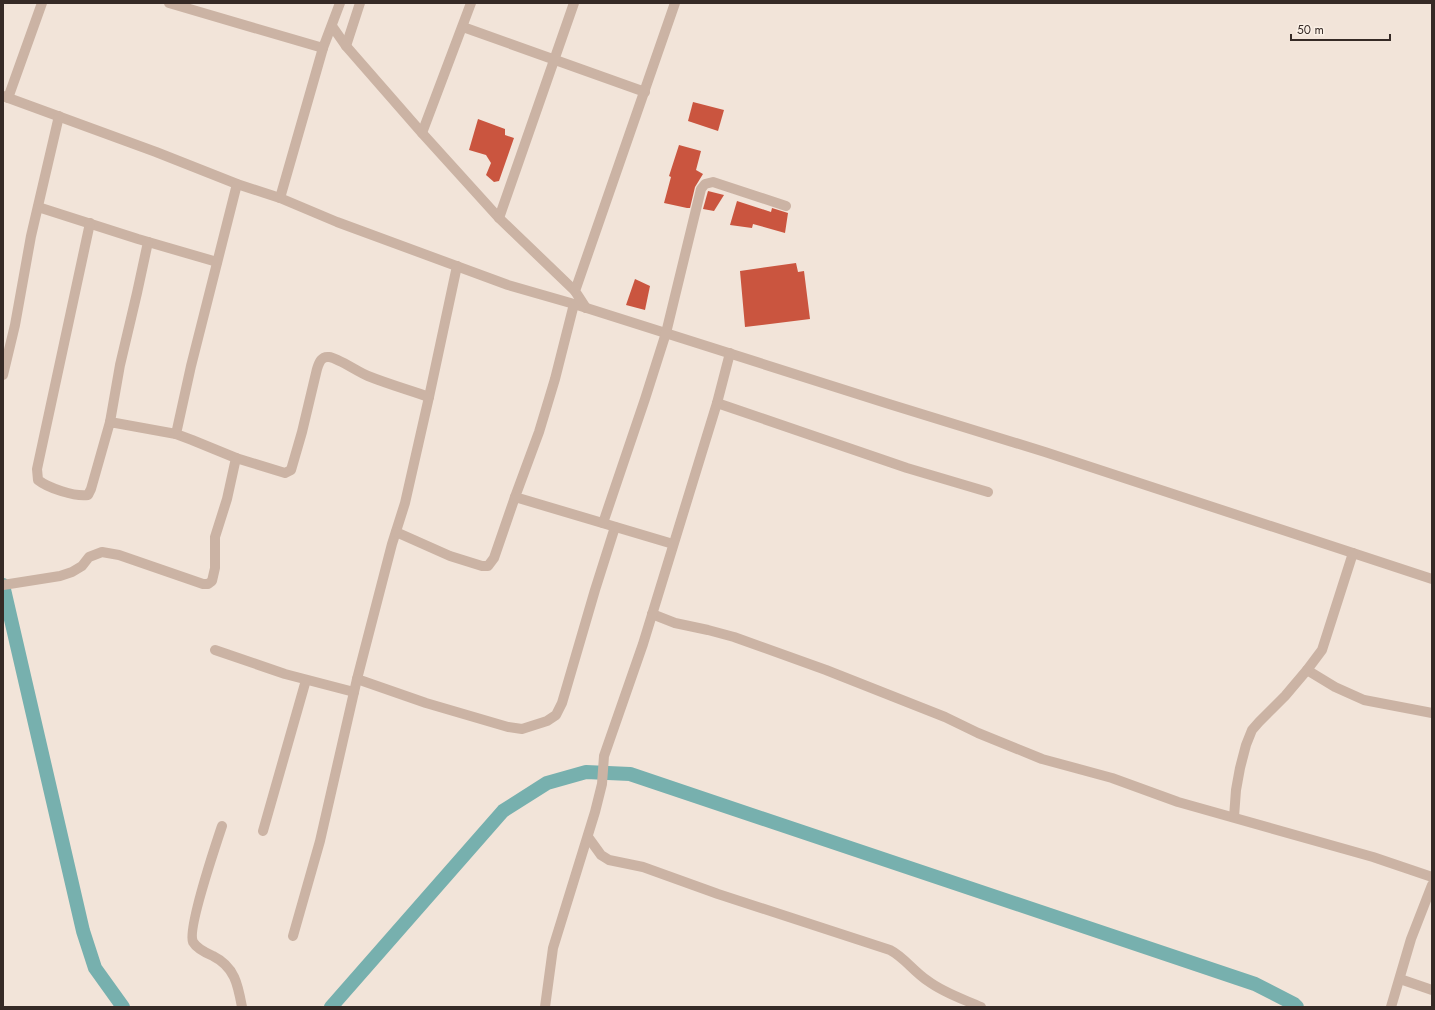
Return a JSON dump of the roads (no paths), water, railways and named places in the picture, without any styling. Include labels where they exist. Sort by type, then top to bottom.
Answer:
[{"type":"street","points":[[42,3],[6,97],[156,152],[237,184],[280,198],[337,222],[508,284],[1060,457],[1432,579]]},
{"type":"street","points":[[168,3],[324,48]]},
{"type":"street","points":[[280,198],[324,48],[340,3]]},
{"type":"street","points":[[346,46],[360,3]]},
{"type":"street","points":[[422,133],[471,3]]},
{"type":"street","points":[[499,218],[574,3]]},
{"type":"street","points":[[575,291],[675,3]]},
{"type":"street","points":[[332,26],[346,46],[422,133],[499,218],[575,291],[586,308]]},
{"type":"street","points":[[463,27],[645,92]]},
{"type":"street","points":[[3,375],[15,325],[38,207],[58,116]]},
{"type":"street","points":[[603,522],[646,399],[666,333],[691,225],[703,186],[713,182],[786,206]]},
{"type":"street","points":[[176,434],[191,366],[237,184]]},
{"type":"street","points":[[38,207],[217,262]]},
{"type":"street","points":[[90,223],[37,469],[38,480],[43,484],[80,497],[88,495],[91,489],[110,422],[120,365],[148,242]]},
{"type":"street","points":[[293,936],[320,841],[357,679],[405,503],[430,397],[457,266]]},
{"type":"street","points":[[396,532],[450,556],[482,566],[488,566],[490,564],[494,558],[539,432],[551,394],[574,304]]},
{"type":"street","points":[[544,1007],[553,948],[588,837],[602,784],[604,756],[643,644],[717,403],[730,353]]},
{"type":"street","points":[[110,422],[176,434],[236,458],[286,473],[291,470],[317,369],[321,360],[324,358],[328,357],[335,359],[368,376],[430,397]]},
{"type":"street","points":[[717,403],[907,468],[988,492]]},
{"type":"street","points":[[3,585],[60,576],[72,572],[82,566],[89,557],[102,552],[119,555],[194,581],[208,584],[214,577],[215,537],[236,458]]},
{"type":"street","points":[[515,497],[673,544]]},
{"type":"street","points":[[357,679],[426,703],[508,728],[522,728],[547,721],[556,715],[562,703],[594,590],[615,527]]},
{"type":"street","points":[[1234,817],[1236,790],[1240,768],[1246,745],[1252,730],[1285,696],[1322,650],[1353,553]]},
{"type":"street","points":[[652,614],[675,623],[734,637],[826,670],[945,717],[978,733],[1042,759],[1112,778],[1178,802],[1234,817],[1301,838],[1373,857],[1432,877]]},
{"type":"street","points":[[215,650],[258,666],[354,692]]},
{"type":"street","points":[[1307,670],[1334,687],[1364,700],[1432,713]]},
{"type":"street","points":[[263,831],[306,680]]},
{"type":"street","points":[[222,826],[201,895],[192,935],[194,942],[200,949],[228,966],[234,974],[242,1007]]},
{"type":"street","points":[[588,837],[601,855],[610,860],[643,867],[718,894],[896,952],[912,969],[928,982],[946,992],[981,1007]]},
{"type":"street","points":[[1391,1007],[1412,939],[1432,885]]},
{"type":"street","points":[[1400,979],[1432,990]]},
{"type":"waterway","points":[[3,585],[83,931],[95,968],[123,1007]]},
{"type":"waterway","points":[[331,1007],[503,811],[547,783],[586,772],[630,774],[1255,984],[1297,1007]]}]
